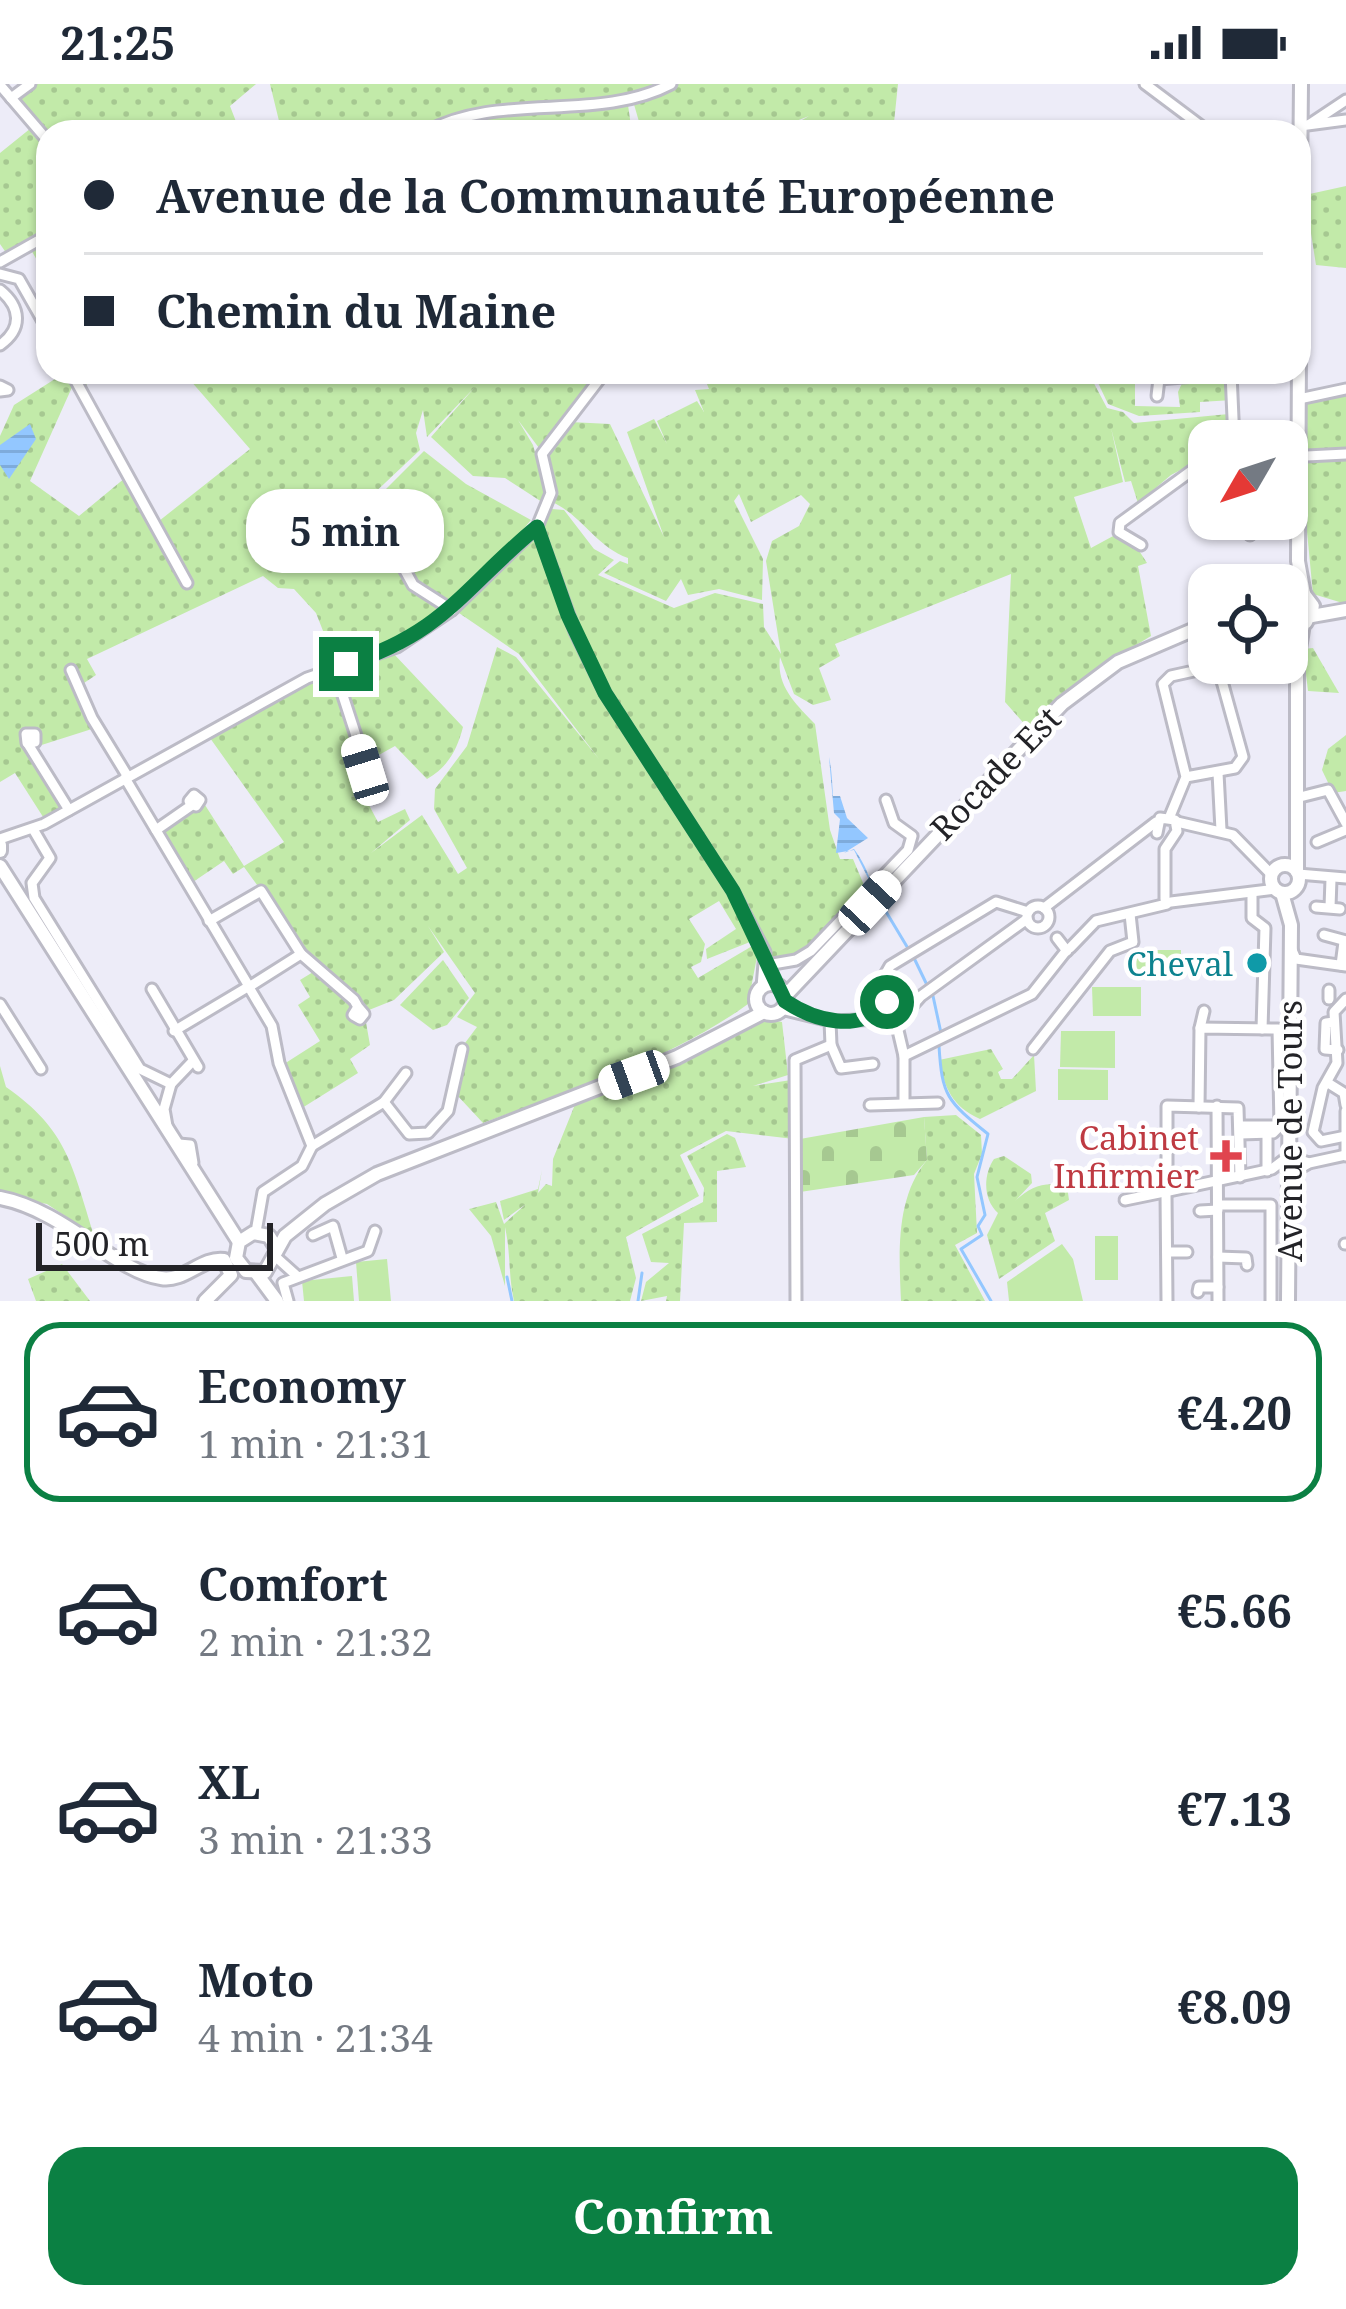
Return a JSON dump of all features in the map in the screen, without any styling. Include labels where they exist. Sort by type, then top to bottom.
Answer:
[{"type":"main road","points":[[1300,84],[1303,120]]},
{"type":"main road","points":[[1297,420],[1299,384]]},
{"type":"main road","points":[[1308,608],[1344,610]]},
{"type":"main road","name":"Rocade Est","points":[[777,994],[1062,704],[1138,651],[1188,631]]},
{"type":"main road","points":[[1283,881],[1297,849],[1297,684]]},
{"type":"main road","points":[[0,847],[12,881]]},
{"type":"main road","points":[[0,866],[282,1301]]},
{"type":"main road","name":"Avenue de Tours","points":[[1283,881],[1291,925],[1291,1301]]},
{"type":"main road","name":"Avenue de Tours","points":[[1283,881],[1296,953],[1289,1166]]},
{"type":"main road","points":[[760,1007],[777,994]]},
{"type":"main road","points":[[209,1301],[254,1253],[357,1184],[421,1154],[710,1041],[777,994]]},
{"type":"main road","points":[[0,1198],[48,1212],[150,1274],[177,1277],[209,1260],[224,1259],[231,1275],[209,1301]]},
{"type":"main road","points":[[150,1274],[179,1274],[218,1253],[254,1253]]},
{"type":"street","points":[[11,98],[30,84]]},
{"type":"street","points":[[456,120],[633,100],[671,84]]},
{"type":"street","points":[[1145,84],[1193,120]]},
{"type":"street","points":[[0,85],[36,127]]},
{"type":"street","points":[[1311,121],[1346,100]]},
{"type":"street","points":[[1311,125],[1346,120]]},
{"type":"street","points":[[0,262],[36,242]]},
{"type":"street","points":[[0,274],[21,281],[36,308]]},
{"type":"street","points":[[0,290],[11,300],[17,317],[13,333],[0,345]]},
{"type":"street","points":[[78,384],[187,583]]},
{"type":"street","points":[[0,847],[334,668],[397,647],[452,610],[537,527],[551,494],[542,454],[596,384]]},
{"type":"street","points":[[1157,396],[1158,384]]},
{"type":"street","points":[[1231,384],[1233,420]]},
{"type":"street","points":[[1299,399],[1346,389]]},
{"type":"street","points":[[1308,457],[1346,454]]},
{"type":"street","points":[[1142,545],[1119,532],[1120,523],[1188,473]]},
{"type":"street","points":[[340,502],[365,498],[412,585],[452,610]]},
{"type":"street","points":[[537,527],[568,615],[605,693],[733,891],[777,994],[806,1014],[830,1022],[893,1011],[1029,919],[1046,916],[1143,835],[1193,824],[1220,830],[1262,858],[1283,881]]},
{"type":"street","points":[[334,668],[373,788]]},
{"type":"street","points":[[1168,900],[1166,831],[1186,777],[1163,687],[1171,676],[1203,668],[1220,674],[1243,757],[1234,768],[1186,777]]},
{"type":"street","points":[[71,670],[92,718],[272,1026],[279,1063],[312,1146]]},
{"type":"street","points":[[28,744],[69,810]]},
{"type":"street","points":[[1218,772],[1220,830]]},
{"type":"street","points":[[1296,798],[1328,790],[1346,827],[1317,842]]},
{"type":"street","points":[[767,966],[796,960],[811,951],[908,850],[912,836],[894,823],[886,800]]},
{"type":"street","points":[[156,830],[192,806]]},
{"type":"street","points":[[34,829],[50,858],[32,884],[34,898],[140,1069],[172,1084]]},
{"type":"street","points":[[904,1056],[1032,994],[1066,945],[1096,921],[1168,900],[1283,881],[1346,878]]},
{"type":"street","points":[[1316,907],[1335,908],[1330,879]]},
{"type":"street","points":[[1262,1029],[1265,928],[1253,921],[1283,881]]},
{"type":"street","points":[[209,921],[261,891],[301,955],[358,1007]]},
{"type":"street","points":[[904,1103],[904,1056],[882,980],[890,966],[996,902],[1029,919],[1046,916]]},
{"type":"street","points":[[1034,1049],[1110,951],[1133,942],[1130,914]]},
{"type":"street","points":[[1046,916],[1066,945]]},
{"type":"street","points":[[1291,925],[1296,953],[1344,966],[1345,942],[1324,935]]},
{"type":"street","points":[[174,1031],[301,955]]},
{"type":"street","points":[[152,989],[195,1064],[176,1073],[164,1109],[168,1126]]},
{"type":"street","points":[[1336,997],[1341,1068],[1326,1085],[1314,1135],[1321,1141],[1346,1136]]},
{"type":"street","points":[[0,1004],[41,1069]]},
{"type":"street","points":[[1199,1106],[1204,1011]]},
{"type":"street","points":[[1334,1017],[1346,1017]]},
{"type":"street","points":[[830,1022],[831,1045],[841,1068],[873,1064]]},
{"type":"street","points":[[1200,1028],[1280,1030],[1280,1126]]},
{"type":"street","points":[[796,1301],[795,1060],[831,1045]]},
{"type":"street","points":[[384,1102],[409,1135],[428,1133],[448,1111],[463,1049]]},
{"type":"street","points":[[297,1276],[254,1253],[262,1192],[305,1162],[312,1146],[384,1102],[406,1073]]},
{"type":"street","points":[[1125,1199],[1346,1156],[1344,1093],[1326,1085],[1307,1086]]},
{"type":"street","points":[[870,1105],[938,1103]]},
{"type":"street","points":[[1167,1301],[1167,1106],[1238,1108],[1240,1177]]},
{"type":"street","points":[[1198,1292],[1199,1287],[1221,1292],[1217,1106]]},
{"type":"street","points":[[1240,1130],[1280,1126]]},
{"type":"street","points":[[1240,1130],[1267,1133],[1280,1126]]},
{"type":"street","points":[[1267,1133],[1289,1166]]},
{"type":"street","points":[[1200,1211],[1271,1205],[1271,1296],[1256,1290]]},
{"type":"street","points":[[313,1235],[331,1224],[341,1258]]},
{"type":"street","points":[[282,1301],[283,1282],[371,1249],[375,1231]]},
{"type":"street","points":[[1218,1232],[1232,1232]]},
{"type":"street","points":[[1256,1232],[1271,1232]]},
{"type":"street","points":[[1167,1252],[1187,1252]]},
{"type":"street","points":[[1218,1257],[1246,1258],[1247,1265]]},
{"type":"green space","points":[[35,84],[256,84],[230,106],[235,120],[36,120],[36,124],[15,98]]},
{"type":"green space","points":[[270,84],[659,86],[627,98],[630,120],[279,120]]},
{"type":"green space","points":[[668,84],[898,84],[894,120],[802,120],[809,116],[799,120],[639,120],[633,101]]},
{"type":"green space","points":[[36,124],[36,259],[29,246],[9,257],[0,244],[0,153]]},
{"type":"green space","points":[[1346,186],[1346,268],[1316,265],[1311,194]]},
{"type":"green space","points":[[47,384],[87,384],[85,402],[73,385],[30,481],[79,516],[131,473],[159,521],[250,449],[193,384],[595,384],[544,446],[539,448],[518,420],[533,445],[547,497],[542,502],[505,478],[473,476],[431,437],[475,387],[427,437],[423,410],[416,433],[420,450],[368,499],[371,504],[424,451],[466,484],[531,520],[469,595],[451,607],[415,583],[391,545],[377,555],[387,550],[409,585],[447,611],[396,643],[336,664],[316,613],[294,589],[278,588],[263,576],[87,659],[96,675],[78,687],[95,728],[29,749],[66,807],[45,820],[15,773],[0,782],[0,436],[14,405]]},
{"type":"green space","points":[[707,384],[1094,384],[1107,408],[1123,412],[1134,423],[1229,414],[1229,420],[1188,420],[1188,466],[1138,503],[1131,481],[1125,482],[1111,428],[1123,482],[1074,497],[1091,548],[1115,535],[1136,546],[1147,563],[1138,566],[1151,636],[1095,670],[1028,728],[1005,702],[1011,574],[835,644],[840,656],[819,668],[831,700],[813,705],[794,694],[780,657],[785,686],[815,724],[830,830],[840,859],[853,859],[866,890],[822,939],[795,957],[766,960],[759,946],[748,1004],[653,1058],[483,1123],[456,1094],[465,1043],[477,1027],[457,1017],[475,993],[428,926],[444,952],[394,1000],[369,1010],[338,984],[364,1011],[370,1045],[350,1059],[358,1073],[302,1108],[284,1064],[320,1041],[298,1005],[310,997],[300,980],[318,969],[244,867],[233,874],[224,861],[193,882],[163,831],[205,805],[244,866],[284,842],[210,738],[299,685],[332,674],[368,789],[351,797],[363,794],[378,822],[405,809],[410,820],[371,853],[422,815],[458,874],[467,868],[434,809],[435,789],[467,746],[497,647],[516,657],[599,759],[519,654],[456,611],[536,530],[573,635],[677,806],[608,692],[541,530],[552,509],[564,510],[594,549],[614,560],[598,575],[674,608],[715,593],[763,604],[764,627],[781,654],[766,561],[772,541],[799,526],[810,504],[801,495],[751,522],[739,494],[734,501],[763,559],[762,600],[719,589],[688,595],[681,579],[666,601],[604,573],[620,561],[628,564],[628,558],[607,546],[572,515],[552,502],[547,451],[570,422],[610,424],[664,537],[627,432],[654,419],[667,444],[657,421],[697,401],[704,412],[695,390],[709,389]],"holes":[[[682,818],[736,888],[759,942],[698,978],[691,967],[701,962],[705,944],[689,919],[719,901],[736,929],[706,949],[707,959],[755,940]]]},
{"type":"green space","points":[[1099,384],[1135,384],[1135,406],[1180,407],[1182,384],[1232,384],[1233,400],[1200,402],[1200,412],[1139,416],[1108,404]]},
{"type":"green space","points":[[1346,392],[1346,447],[1308,452],[1308,420],[1300,420],[1299,404]]},
{"type":"green space","points":[[1346,456],[1346,604],[1313,594],[1308,458]]},
{"type":"green space","points":[[1308,648],[1313,648],[1339,693],[1308,691]]},
{"type":"green space","points":[[392,652],[463,727],[451,757],[427,779],[395,746],[368,761],[338,669]]},
{"type":"green space","points":[[1346,735],[1346,791],[1333,793],[1322,770],[1328,749]]},
{"type":"green space","points":[[1132,950],[1181,950],[1181,978],[1132,979]]},
{"type":"green space","points":[[443,960],[469,998],[447,1025],[433,1030],[400,1005]]},
{"type":"green space","points":[[1092,987],[1141,987],[1141,1016],[1093,1016]]},
{"type":"green space","points":[[768,1019],[782,1022],[788,1075],[753,1086],[791,1080],[794,1139],[726,1131],[680,1155],[699,1196],[626,1237],[636,1278],[630,1301],[514,1301],[505,1227],[505,1286],[491,1236],[469,1209],[496,1202],[504,1224],[526,1204],[504,1220],[500,1201],[538,1189],[542,1170],[538,1193],[546,1184],[552,1186],[553,1159],[576,1102]]},
{"type":"green space","points":[[1061,1031],[1115,1031],[1115,1068],[1060,1067]]},
{"type":"green space","points":[[991,1049],[1003,1069],[998,1072],[1001,1079],[1012,1079],[1034,1055],[1036,1091],[980,1119],[951,1096],[939,1060]]},
{"type":"green space","points":[[0,1066],[6,1087],[43,1119],[65,1151],[94,1235],[47,1204],[0,1195]]},
{"type":"green space","points":[[1058,1069],[1108,1070],[1108,1100],[1058,1100]]},
{"type":"green space","points":[[956,1115],[981,1135],[982,1154],[974,1174],[977,1233],[955,1245],[985,1301],[901,1301],[901,1228],[909,1192],[927,1160],[924,1117]]},
{"type":"green space","points":[[924,1117],[927,1160],[914,1175],[800,1192],[800,1139]]},
{"type":"green space","points":[[727,1134],[735,1138],[746,1167],[717,1171],[717,1222],[684,1223],[680,1301],[666,1301],[667,1296],[641,1301],[646,1282],[669,1263],[651,1262],[642,1234],[703,1202],[704,1188],[687,1156]]},
{"type":"green space","points":[[1004,1156],[1031,1174],[1032,1183],[1015,1201],[1032,1188],[1051,1184],[1067,1186],[1069,1200],[1045,1213],[1055,1241],[999,1279],[987,1235],[998,1213],[987,1194],[986,1180],[994,1159]]},
{"type":"green space","points":[[1095,1236],[1118,1236],[1118,1280],[1095,1280]]},
{"type":"green space","points":[[1062,1244],[1073,1259],[1083,1301],[1009,1301],[1007,1282]]},
{"type":"green space","points":[[387,1259],[391,1301],[359,1301],[356,1262]]},
{"type":"green space","points":[[62,1264],[90,1301],[36,1301],[28,1279]]},
{"type":"green space","points":[[352,1276],[354,1301],[304,1301],[302,1281]]},
{"type":"water","points":[[30,424],[36,439],[9,479],[0,465],[0,445]]},
{"type":"water","points":[[829,757],[833,796],[840,796],[847,818],[868,838],[836,853],[840,819],[834,813]]},
{"type":"waterway","points":[[882,905],[909,950]]},
{"type":"waterway","points":[[914,958],[927,985]]},
{"type":"waterway","points":[[933,996],[941,1033]]},
{"type":"waterway","points":[[939,1046],[949,1096],[988,1134],[977,1177],[985,1215],[978,1226],[982,1235],[961,1249],[991,1301]]},
{"type":"waterway","points":[[638,1301],[642,1273]]},
{"type":"waterway","points":[[507,1277],[512,1301]]},
{"type":"place","name":"Cheval","points":[[1257,963]]},
{"type":"place","name":"Cabinet Infirmier","points":[[1226,1156]]},
{"type":"route","points":[[346,664],[397,647],[441,618],[537,527],[568,615],[605,693],[662,776],[702,850],[733,891],[765,952],[769,976],[782,989],[785,1001],[806,1014],[837,1022],[865,1018],[887,1002]]}]
